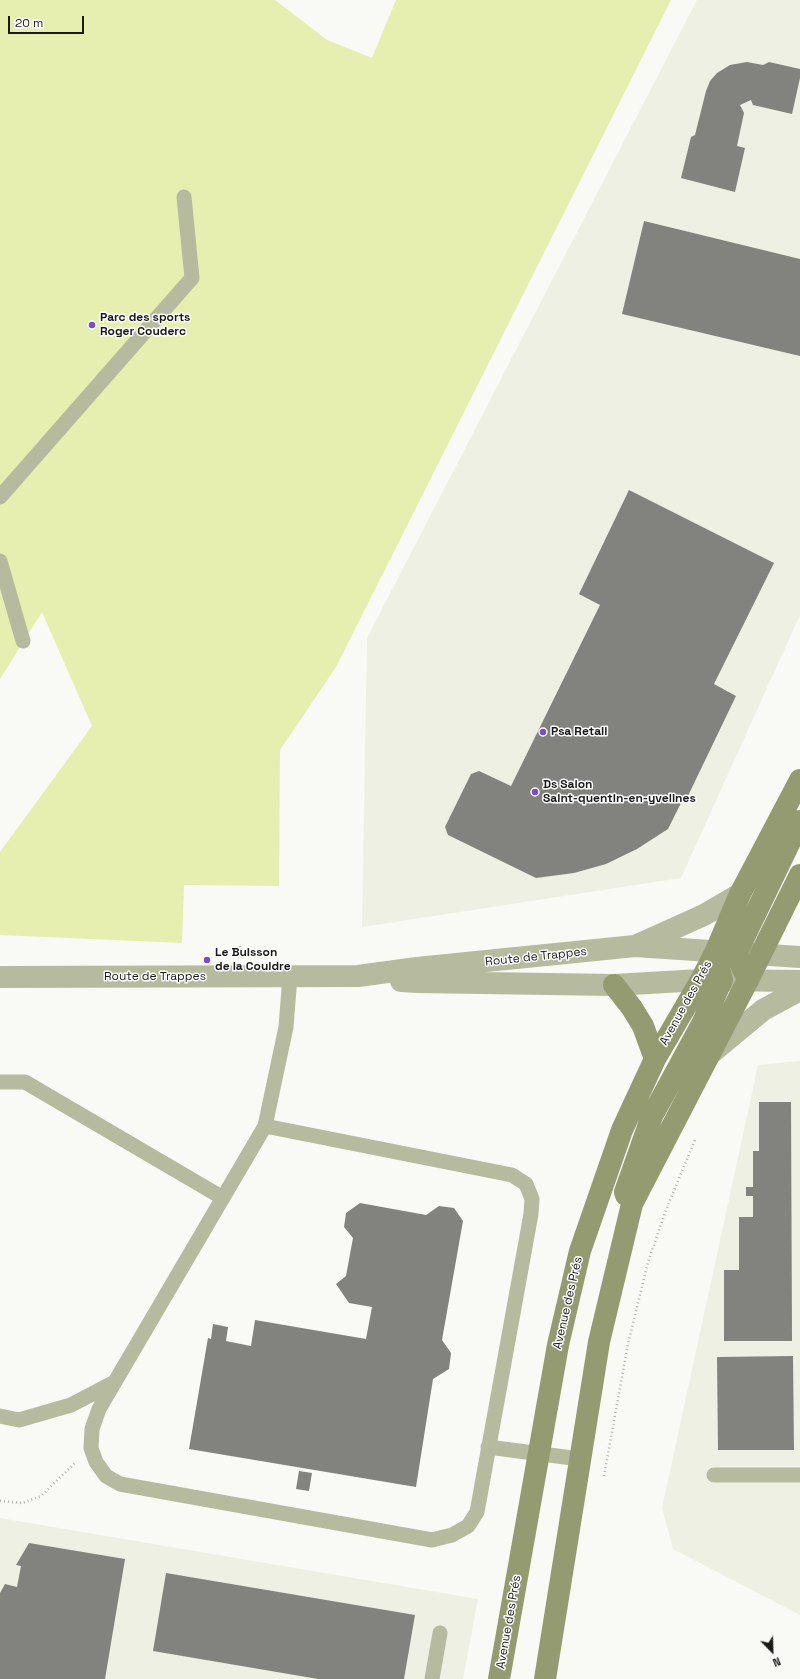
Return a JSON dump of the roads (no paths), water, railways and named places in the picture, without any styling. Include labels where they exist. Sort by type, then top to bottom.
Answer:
[{"type":"main road","points":[[725,953],[740,894],[800,780]]},
{"type":"main road","points":[[725,953],[800,821]]},
{"type":"main road","points":[[545,1679],[599,1342],[632,1204],[748,980],[800,875]]},
{"type":"main road","points":[[725,953],[748,980]]},
{"type":"main road","name":"Avenue des Prés","points":[[499,1679],[558,1345],[580,1251],[622,1130],[655,1059],[711,980],[725,953]]},
{"type":"main road","points":[[632,1204],[625,1192],[652,1116],[702,1024],[711,980]]},
{"type":"main road","points":[[614,985],[632,1008],[643,1026],[655,1059]]},
{"type":"street","points":[[635,946],[704,914],[740,894]]},
{"type":"street","name":"Route de Trappes","points":[[358,976],[417,968],[635,946],[800,958]]},
{"type":"street","name":"Route de Trappes","points":[[0,977],[358,976],[417,982],[614,985],[711,980],[800,981]]},
{"type":"street","points":[[710,1054],[763,1010],[800,990]]},
{"type":"lane","points":[[0,497],[192,278],[184,197]]},
{"type":"lane","points":[[0,561],[24,640]]},
{"type":"lane","points":[[265,1126],[512,1175],[526,1184],[532,1200],[532,1214],[477,1512],[468,1526],[452,1536],[432,1540],[120,1484],[106,1476],[96,1462],[91,1448],[92,1429],[99,1409],[265,1126],[286,1027],[290,976]]},
{"type":"lane","points":[[0,1082],[25,1082],[223,1198]]},
{"type":"lane","points":[[0,1416],[19,1420],[71,1405],[115,1382]]},
{"type":"lane","points":[[488,1447],[539,1455],[580,1459]]},
{"type":"lane","points":[[714,1475],[800,1475]]},
{"type":"lane","points":[[432,1679],[440,1633]]},
{"type":"place","name":"Parc des sports Roger Couderc","points":[[92,325]]},
{"type":"place","name":"Psa Retail","points":[[543,732]]},
{"type":"place","name":"Ds Salon Saint-quentin-en-yvelines","points":[[535,792]]},
{"type":"place","name":"Le Buisson de la Couldre","points":[[207,960]]}]
